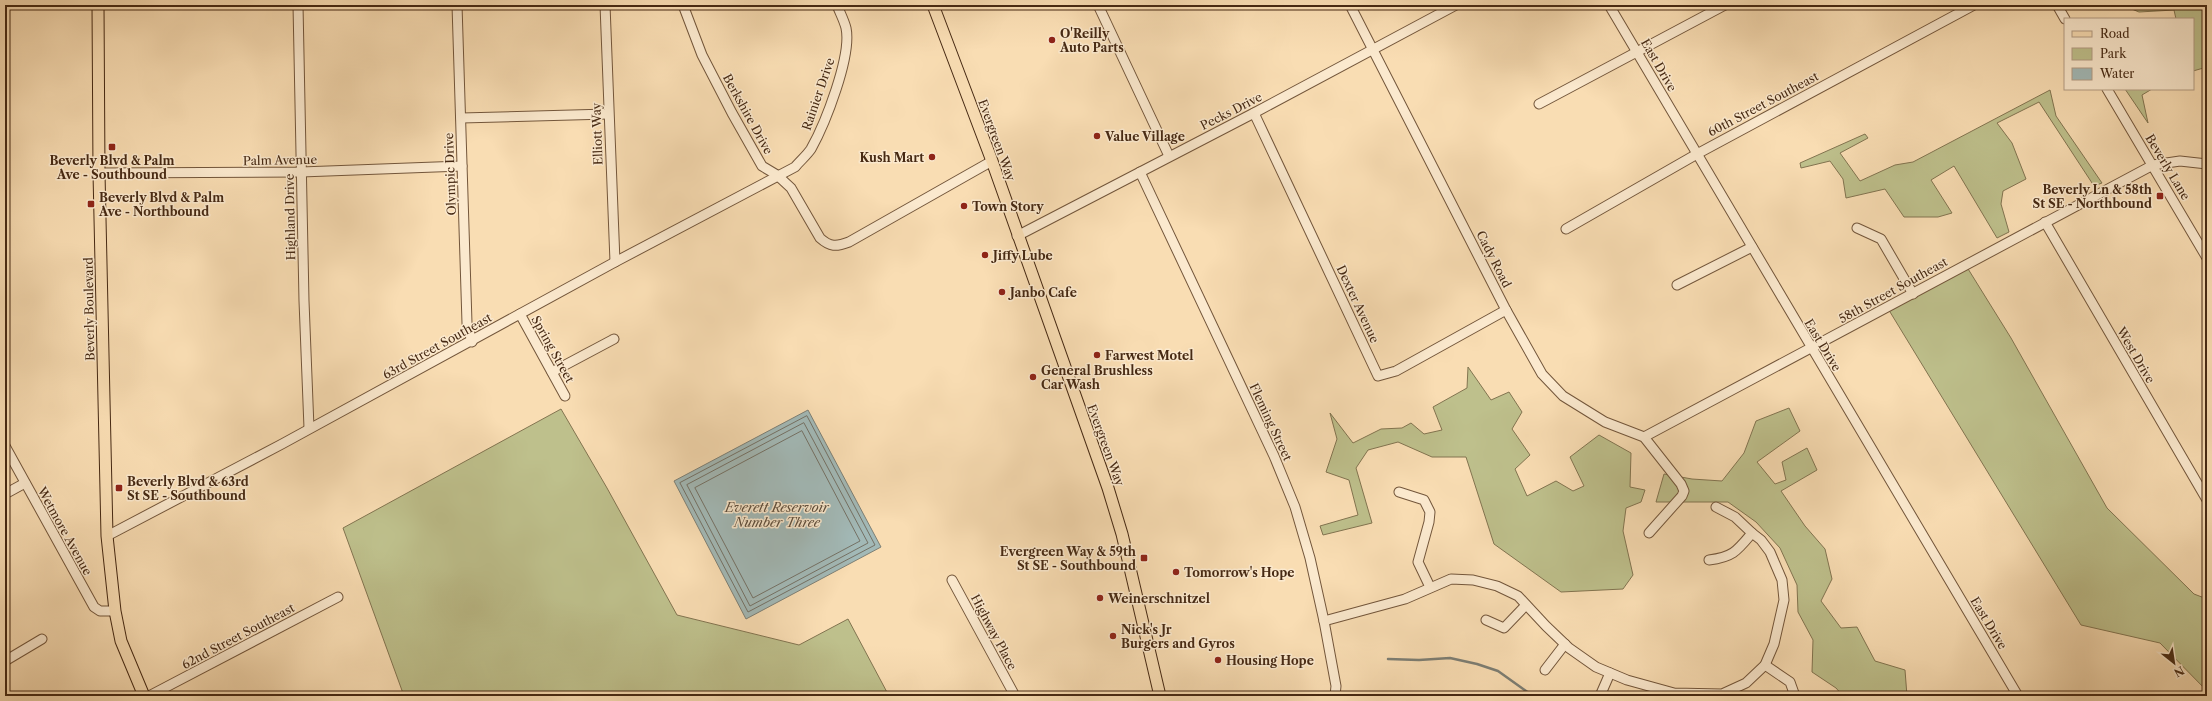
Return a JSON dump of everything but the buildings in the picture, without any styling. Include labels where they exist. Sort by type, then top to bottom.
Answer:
[{"type":"main road","name":"Beverly Boulevard","points":[[98,5],[99,173],[107,536],[114,612],[120,641],[144,696]]},
{"type":"main road","name":"Evergreen Way","points":[[933,5],[992,161],[1017,236],[1111,498],[1160,696]]},
{"type":"street","name":"Highland Drive","points":[[298,5],[309,428]]},
{"type":"street","name":"Olympic Drive","points":[[457,5],[467,322],[472,342]]},
{"type":"street","name":"Elliott Way","points":[[605,5],[608,114],[615,262]]},
{"type":"street","name":"Berkshire Drive","points":[[683,5],[702,55],[762,166],[791,188],[820,238],[826,244],[836,247],[849,242],[992,161]]},
{"type":"street","name":"Rainier Drive","points":[[777,176],[795,168],[810,150],[825,119],[840,73],[846,47],[846,29],[837,5]]},
{"type":"street","points":[[1098,5],[1169,156]]},
{"type":"street","name":"Cady Road","points":[[1350,5],[1506,310],[1542,374],[1563,396],[1605,422],[1644,437]]},
{"type":"street","name":"Pecks Drive","points":[[1017,236],[1254,113],[1456,5]]},
{"type":"street","name":"East Drive","points":[[1609,5],[2018,696]]},
{"type":"street","points":[[1540,104],[1725,5]]},
{"type":"street","name":"60th Street Southeast","points":[[1566,229],[1697,154],[1974,5]]},
{"type":"street","points":[[2057,5],[2064,18]]},
{"type":"street","name":"Beverly Lane","points":[[2108,90],[2153,164],[2207,258]]},
{"type":"street","name":"Dexter Avenue","points":[[1254,113],[1378,376],[1396,371],[1506,310]]},
{"type":"street","points":[[461,118],[608,114]]},
{"type":"street","points":[[2153,164],[2180,161],[2207,164]]},
{"type":"street","name":"58th Street Southeast","points":[[1644,437],[1812,349],[2153,164]]},
{"type":"street","name":"Palm Avenue","points":[[99,173],[302,172],[462,166]]},
{"type":"street","name":"Fleming Street","points":[[1140,172],[1274,456],[1297,514],[1310,558],[1324,621],[1336,686],[1335,696]]},
{"type":"street","name":"63rd Street Southeast","points":[[107,536],[472,342],[615,262],[777,176]]},
{"type":"street","name":"West Drive","points":[[2045,222],[2207,500]]},
{"type":"street","points":[[1857,228],[1882,239],[1913,294]]},
{"type":"street","points":[[1677,285],[1752,247]]},
{"type":"street","name":"Spring Street","points":[[520,314],[565,396]]},
{"type":"street","points":[[552,372],[614,339]]},
{"type":"street","points":[[1644,437],[1681,484],[1684,491],[1682,496],[1649,533]]},
{"type":"street","name":"Wetmore Avenue","points":[[5,446],[94,607],[100,611],[114,612]]},
{"type":"street","points":[[5,494],[25,483]]},
{"type":"street","points":[[1399,492],[1424,500],[1430,512],[1430,522],[1418,562],[1430,587]]},
{"type":"street","points":[[1324,621],[1405,599],[1451,579],[1473,580],[1497,586],[1518,596],[1565,644],[1596,667],[1657,692],[1722,695],[1746,683],[1766,665],[1784,600],[1783,587],[1770,552],[1761,540],[1735,517],[1716,507]]},
{"type":"street","points":[[1709,560],[1726,558],[1740,547],[1752,533]]},
{"type":"street","name":"Highway Place","points":[[952,580],[1015,696]]},
{"type":"street","name":"62nd Street Southeast","points":[[149,696],[338,597]]},
{"type":"street","points":[[1486,620],[1504,628],[1526,605]]},
{"type":"street","points":[[5,661],[42,639]]},
{"type":"street","points":[[1545,670],[1565,644]]},
{"type":"street","points":[[1766,665],[1790,682],[1795,696]]},
{"type":"street","points":[[1600,696],[1610,673]]},
{"type":"green space","points":[[2122,5],[2207,5],[2207,67],[2194,71],[2194,18],[2176,18],[2174,10],[2139,12]]},
{"type":"green space","points":[[2050,90],[2056,116],[2102,183],[2094,186],[2039,102],[1997,123],[2012,143],[2026,179],[2003,191],[2001,204],[2009,232],[1997,238],[1954,166],[1931,180],[1952,213],[1938,217],[1904,217],[1885,189],[1846,198],[1843,179],[1830,161],[1801,168],[1800,163],[1865,134],[1868,138],[1840,153],[1860,181],[1895,165],[1913,162]]},
{"type":"green space","points":[[2126,90],[2150,90],[2142,95],[2148,123]]},
{"type":"green space","points":[[1965,264],[2011,338],[2107,508],[2194,594],[2207,599],[2207,691],[2160,643],[2081,625],[1887,307]]},
{"type":"green space","points":[[1468,367],[1491,400],[1509,392],[1522,412],[1512,429],[1530,455],[1515,469],[1527,496],[1556,481],[1573,491],[1584,486],[1570,457],[1599,435],[1631,453],[1630,487],[1645,490],[1641,502],[1626,508],[1623,531],[1633,575],[1623,589],[1561,592],[1494,544],[1466,457],[1432,457],[1398,442],[1368,450],[1356,468],[1372,523],[1323,535],[1320,526],[1358,515],[1349,480],[1326,472],[1337,439],[1330,413],[1353,443],[1381,429],[1402,428],[1411,423],[1424,434],[1442,430],[1433,407],[1467,388]]},
{"type":"green space","points":[[1789,408],[1800,431],[1757,462],[1775,484],[1786,480],[1782,462],[1807,448],[1817,470],[1781,491],[1805,526],[1825,549],[1832,579],[1821,601],[1841,628],[1857,627],[1875,661],[1905,670],[1907,696],[1843,696],[1836,688],[1812,672],[1813,640],[1798,612],[1797,585],[1780,548],[1756,522],[1728,502],[1656,502],[1664,474],[1692,479],[1722,481],[1744,453],[1756,421]]},
{"type":"green space","points":[[561,409],[607,488],[677,615],[799,645],[848,619],[889,696],[404,696],[343,528]]},
{"type":"water","name":"Everett Reservoir Number Three","points":[[808,410],[881,547],[746,619],[674,481]]},
{"type":"waterway","points":[[1388,659],[1419,660],[1450,658],[1477,664],[1498,671],[1533,696]]},
{"type":"place","name":"O'Reilly Auto Parts","points":[[1052,40]]},
{"type":"place","name":"Value Village","points":[[1097,136]]},
{"type":"place","name":"Beverly Blvd & Palm Ave - Southbound","points":[[112,147]]},
{"type":"place","name":"Kush Mart","points":[[932,157]]},
{"type":"place","name":"Beverly Ln & 58th St SE - Northbound","points":[[2160,196]]},
{"type":"place","name":"Beverly Blvd & Palm Ave - Northbound","points":[[91,204]]},
{"type":"place","name":"Town Story","points":[[964,206]]},
{"type":"place","name":"Jiffy Lube","points":[[985,255]]},
{"type":"place","name":"Janbo Cafe","points":[[1002,292]]},
{"type":"place","name":"Farwest Motel","points":[[1097,355]]},
{"type":"place","name":"General Brushless Car Wash","points":[[1033,377]]},
{"type":"place","name":"Beverly Blvd & 63rd St SE - Southbound","points":[[119,488]]},
{"type":"place","name":"Evergreen Way & 59th St SE - Southbound","points":[[1144,558]]},
{"type":"place","name":"Tomorrow's Hope","points":[[1176,572]]},
{"type":"place","name":"Weinerschnitzel","points":[[1100,598]]},
{"type":"place","name":"Nick's Jr Burgers and Gyros","points":[[1113,636]]},
{"type":"place","name":"Housing Hope","points":[[1218,660]]}]
